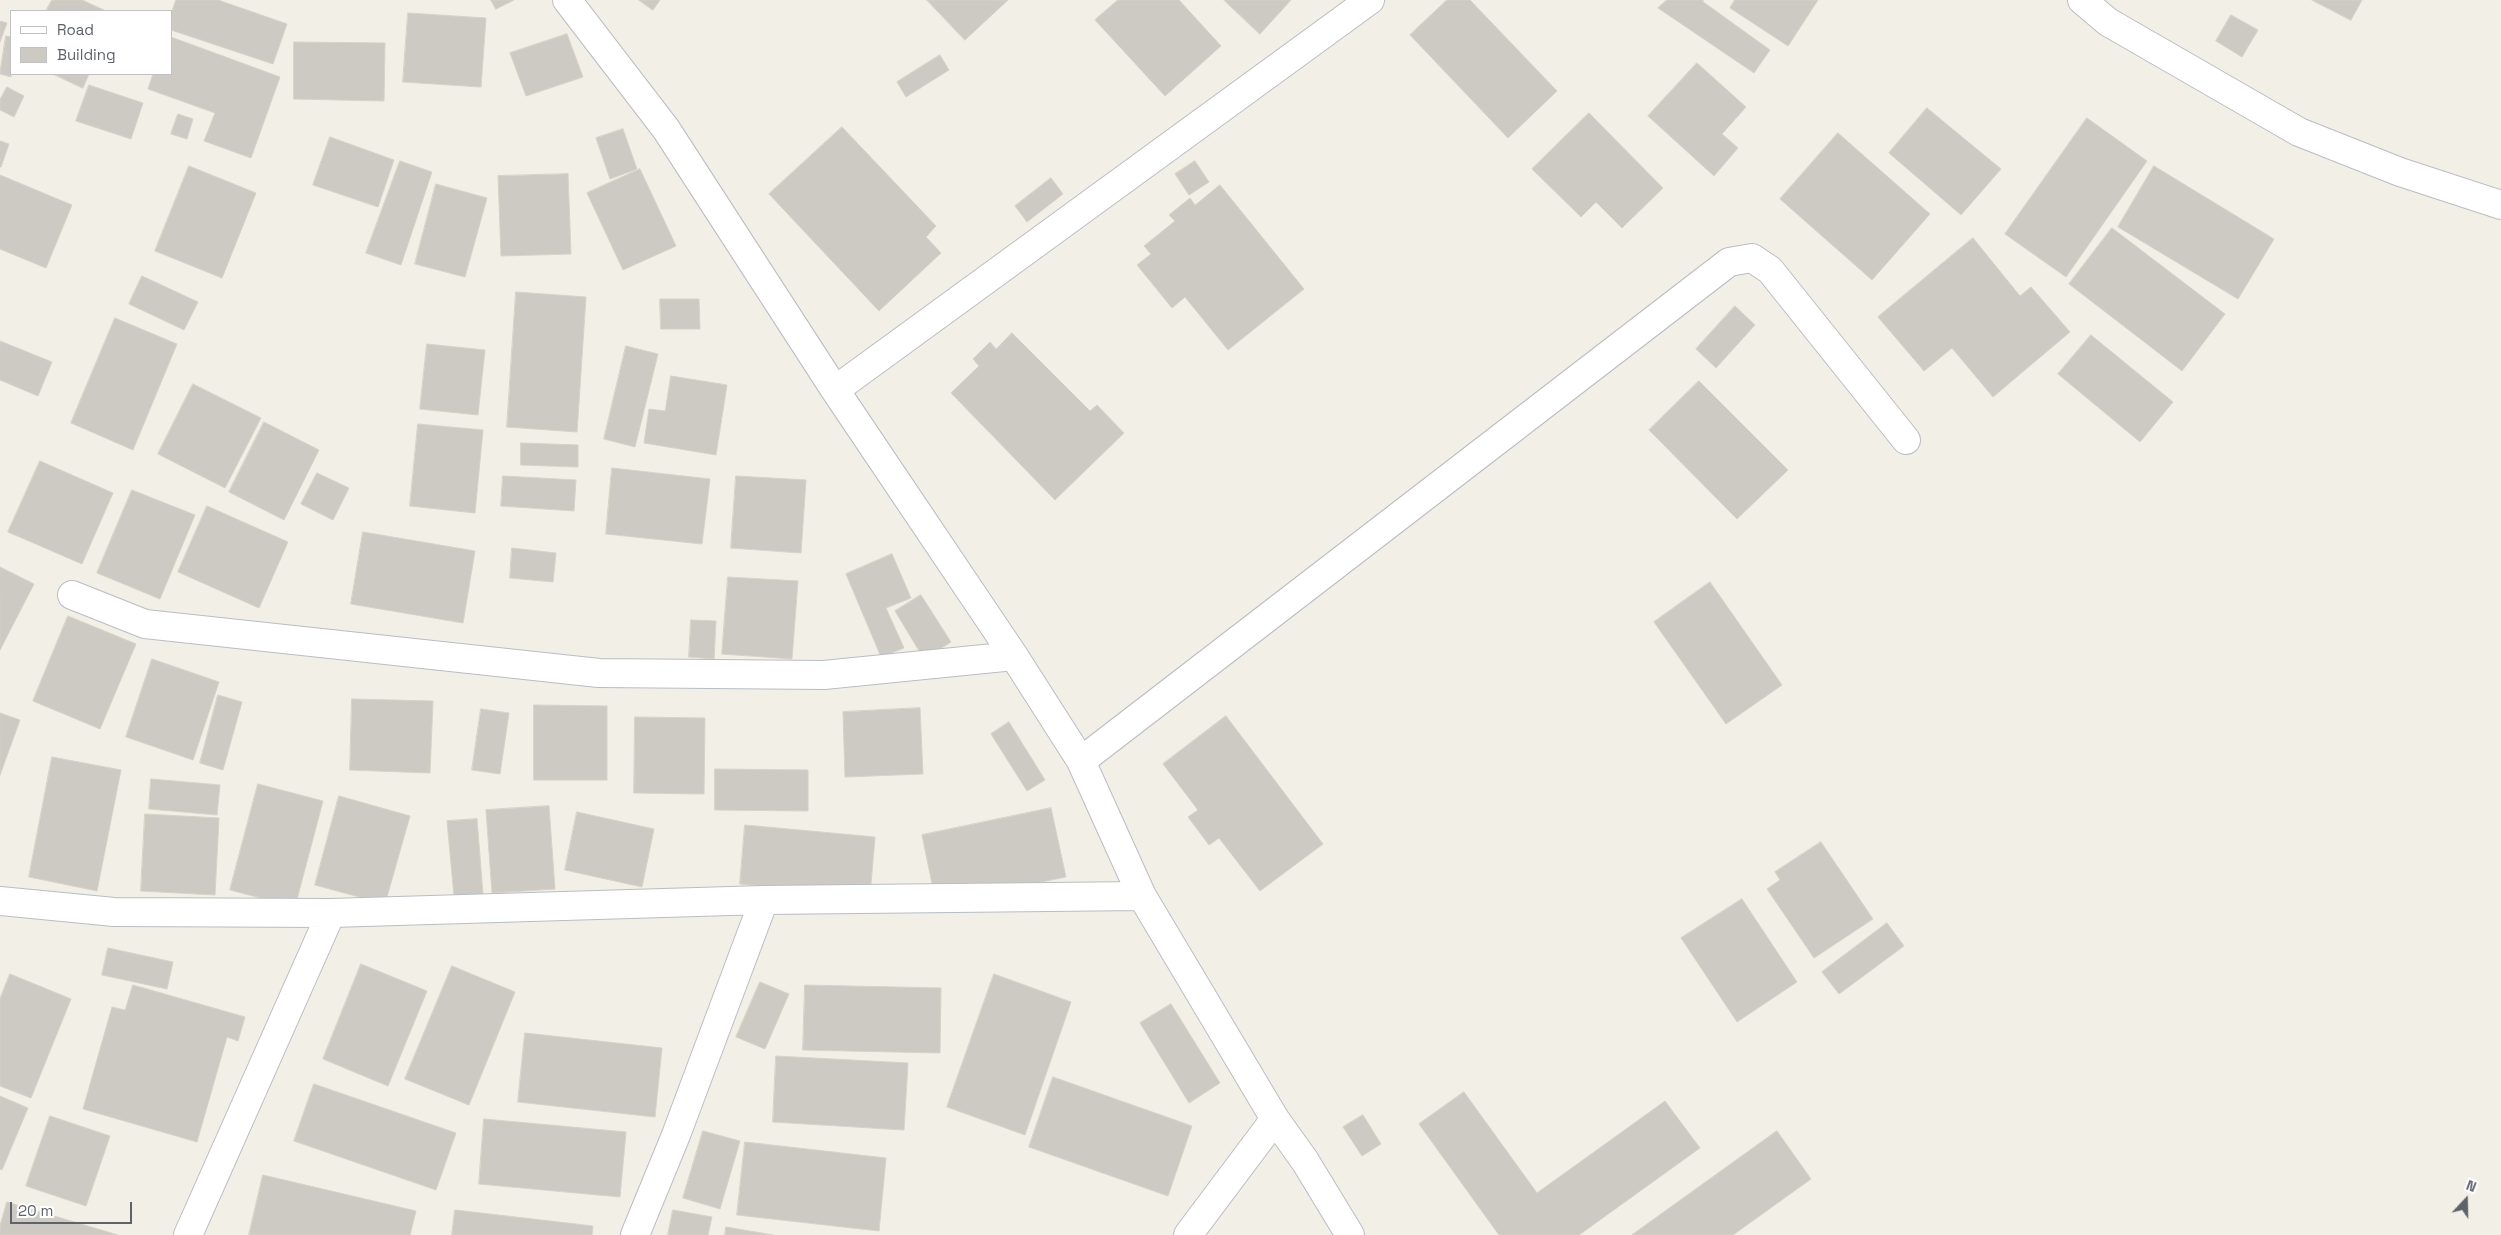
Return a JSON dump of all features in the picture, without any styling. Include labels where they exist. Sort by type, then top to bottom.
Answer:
[{"type":"street","points":[[567,0],[666,129],[835,390],[1014,656],[1081,761],[1142,896],[1275,1119],[1305,1161],[1350,1235]]},
{"type":"street","points":[[835,390],[1370,0]]},
{"type":"street","points":[[2082,0],[2108,22],[2298,132],[2400,172],[2501,206]]},
{"type":"street","points":[[1081,761],[1729,262],[1752,258],[1770,270],[1906,440]]},
{"type":"street","points":[[72,595],[145,624],[599,673],[824,675],[1014,656]]},
{"type":"street","points":[[0,901],[114,912],[331,913],[764,900],[1142,896]]},
{"type":"street","points":[[635,1235],[680,1126],[764,900]]},
{"type":"street","points":[[188,1235],[331,913]]},
{"type":"street","points":[[1188,1235],[1275,1119]]},
{"type":"building","points":[[52,0],[82,0],[104,10],[47,10]]},
{"type":"building","points":[[176,0],[218,0],[287,24],[273,64],[172,30],[172,12]]},
{"type":"building","points":[[491,0],[514,0],[496,9]]},
{"type":"building","points":[[639,0],[660,0],[653,10]]},
{"type":"building","points":[[927,0],[1008,0],[965,40]]},
{"type":"building","points":[[1118,0],[1179,0],[1221,46],[1165,96],[1095,20]]},
{"type":"building","points":[[1224,0],[1291,0],[1260,34]]},
{"type":"building","points":[[1447,0],[1470,0],[1557,91],[1508,138],[1410,35]]},
{"type":"building","points":[[1667,0],[1704,0],[1702,1],[1770,50],[1754,73],[1658,8]]},
{"type":"building","points":[[1735,0],[1818,0],[1788,46],[1730,8]]},
{"type":"building","points":[[2312,0],[2362,0],[2351,20]]},
{"type":"building","points":[[408,13],[486,18],[481,87],[403,82]]},
{"type":"building","points":[[2231,15],[2258,30],[2242,57],[2216,41]]},
{"type":"building","points":[[0,21],[7,23],[0,42]]},
{"type":"building","points":[[567,34],[583,77],[526,96],[510,53]]},
{"type":"building","points":[[6,36],[10,37],[11,77],[0,74]]},
{"type":"building","points":[[172,37],[280,77],[251,158],[204,141],[215,113],[148,89],[153,75],[172,75]]},
{"type":"building","points":[[294,42],[385,43],[384,101],[294,99]]},
{"type":"building","points":[[940,55],[949,70],[906,97],[897,82]]},
{"type":"building","points":[[1697,63],[1746,107],[1722,134],[1738,148],[1714,176],[1648,116]]},
{"type":"building","points":[[55,75],[89,75],[83,88]]},
{"type":"building","points":[[89,85],[143,103],[131,139],[76,121]]},
{"type":"building","points":[[7,87],[24,96],[14,117],[0,110],[0,100]]},
{"type":"building","points":[[1927,108],[2001,169],[1961,215],[1889,153]]},
{"type":"building","points":[[1589,113],[1663,188],[1622,228],[1596,202],[1581,217],[1532,169]]},
{"type":"building","points":[[178,114],[193,119],[187,139],[171,134]]},
{"type":"building","points":[[2087,118],[2147,161],[2066,277],[2005,234]]},
{"type":"building","points":[[842,127],[936,226],[926,237],[941,253],[879,311],[769,194]]},
{"type":"building","points":[[623,129],[637,169],[610,179],[596,138]]},
{"type":"building","points":[[1838,133],[1930,214],[1872,280],[1780,199]]},
{"type":"building","points":[[330,137],[394,160],[378,207],[313,185]]},
{"type":"building","points":[[0,141],[9,144],[1,167],[0,167]]},
{"type":"building","points":[[400,161],[432,172],[401,265],[366,253]]},
{"type":"building","points":[[1195,161],[1209,182],[1189,195],[1175,174]]},
{"type":"building","points":[[189,166],[256,193],[222,278],[155,251]]},
{"type":"building","points":[[2154,166],[2274,239],[2238,299],[2118,227]]},
{"type":"building","points":[[640,169],[676,246],[623,270],[587,193]]},
{"type":"building","points":[[568,174],[571,254],[501,256],[498,176]]},
{"type":"building","points":[[0,175],[72,205],[46,268],[0,249]]},
{"type":"building","points":[[1051,178],[1063,194],[1027,222],[1015,206]]},
{"type":"building","points":[[436,184],[487,198],[465,277],[415,264]]},
{"type":"building","points":[[1220,185],[1304,289],[1228,350],[1185,297],[1172,308],[1137,265],[1151,254],[1144,246],[1175,221],[1169,215],[1190,198],[1195,205]]},
{"type":"building","points":[[2112,228],[2225,314],[2182,371],[2069,284]]},
{"type":"building","points":[[1973,238],[2020,296],[2031,287],[2070,332],[1993,397],[1952,348],[1924,371],[1878,317]]},
{"type":"building","points":[[142,276],[198,302],[184,330],[129,304]]},
{"type":"building","points":[[516,292],[586,297],[577,432],[507,427]]},
{"type":"building","points":[[660,299],[699,299],[700,329],[661,329]]},
{"type":"building","points":[[1735,306],[1755,325],[1716,368],[1696,349]]},
{"type":"building","points":[[115,318],[177,344],[133,450],[71,423]]},
{"type":"building","points":[[1012,333],[1090,411],[1097,405],[1124,433],[1055,500],[951,393],[979,366],[973,359],[990,342],[996,349]]},
{"type":"building","points":[[2091,335],[2173,402],[2140,442],[2058,374]]},
{"type":"building","points":[[0,341],[52,362],[38,396],[0,380]]},
{"type":"building","points":[[427,344],[485,350],[478,415],[420,409]]},
{"type":"building","points":[[626,346],[658,354],[635,447],[604,439]]},
{"type":"building","points":[[671,376],[727,385],[716,455],[644,443],[649,409],[665,411]]},
{"type":"building","points":[[1699,381],[1788,470],[1737,519],[1649,430]]},
{"type":"building","points":[[193,384],[261,418],[225,488],[158,454]]},
{"type":"building","points":[[264,422],[319,450],[284,520],[229,492]]},
{"type":"building","points":[[418,424],[483,430],[475,513],[410,506]]},
{"type":"building","points":[[521,443],[578,445],[578,467],[521,465]]},
{"type":"building","points":[[40,461],[113,493],[82,564],[8,532]]},
{"type":"building","points":[[612,468],[710,479],[702,544],[606,534]]},
{"type":"building","points":[[317,473],[349,488],[333,520],[301,504]]},
{"type":"building","points":[[503,476],[576,480],[574,511],[501,506]]},
{"type":"building","points":[[736,476],[806,480],[801,553],[731,548]]},
{"type":"building","points":[[132,490],[195,515],[160,599],[97,573]]},
{"type":"building","points":[[207,506],[288,542],[259,608],[178,572]]},
{"type":"building","points":[[363,532],[475,551],[463,623],[351,604]]},
{"type":"building","points":[[512,548],[556,553],[553,582],[510,578]]},
{"type":"building","points":[[892,554],[911,598],[886,608],[904,648],[881,657],[846,574]]},
{"type":"building","points":[[0,567],[34,584],[0,650]]},
{"type":"building","points":[[728,577],[798,581],[792,659],[722,654]]},
{"type":"building","points":[[1710,582],[1782,685],[1726,724],[1654,622]]},
{"type":"building","points":[[921,595],[951,642],[924,659],[895,611]]},
{"type":"building","points":[[68,616],[136,644],[100,729],[33,701]]},
{"type":"building","points":[[691,620],[716,621],[714,659],[689,657]]},
{"type":"building","points":[[152,659],[219,682],[193,760],[126,737]]},
{"type":"building","points":[[218,695],[242,702],[223,770],[200,763]]},
{"type":"building","points":[[352,699],[433,701],[430,773],[350,770]]},
{"type":"building","points":[[534,705],[607,706],[607,780],[534,780]]},
{"type":"building","points":[[920,708],[923,774],[845,777],[843,712]]},
{"type":"building","points":[[481,709],[509,713],[500,774],[472,770]]},
{"type":"building","points":[[0,713],[20,720],[0,775]]},
{"type":"building","points":[[1226,716],[1323,844],[1260,891],[1219,838],[1209,845],[1188,817],[1198,810],[1163,764]]},
{"type":"building","points":[[635,717],[705,718],[704,794],[634,793]]},
{"type":"building","points":[[1009,722],[1045,780],[1027,791],[991,734]]},
{"type":"building","points":[[52,757],[121,770],[97,891],[29,877]]},
{"type":"building","points":[[715,769],[808,770],[808,811],[715,810]]},
{"type":"building","points":[[151,779],[220,785],[217,815],[149,809]]},
{"type":"building","points":[[258,784],[323,801],[295,907],[230,890]]},
{"type":"building","points":[[339,796],[410,816],[385,904],[315,885]]},
{"type":"building","points":[[549,806],[555,889],[492,893],[486,810]]},
{"type":"building","points":[[1051,808],[1066,877],[936,903],[922,835]]},
{"type":"building","points":[[577,812],[654,829],[642,887],[565,870]]},
{"type":"building","points":[[145,814],[219,818],[215,895],[141,891]]},
{"type":"building","points":[[477,819],[483,894],[454,896],[447,821]]},
{"type":"building","points":[[745,825],[875,837],[870,896],[740,884]]},
{"type":"building","points":[[1821,842],[1873,919],[1814,958],[1767,889],[1780,880],[1775,872]]},
{"type":"building","points":[[1742,899],[1797,982],[1737,1022],[1681,938]]},
{"type":"building","points":[[1887,923],[1904,946],[1839,994],[1822,972]]},
{"type":"building","points":[[108,948],[173,962],[167,989],[102,975]]},
{"type":"building","points":[[361,964],[427,991],[388,1086],[323,1059]]},
{"type":"building","points":[[452,966],[515,992],[469,1105],[405,1079]]},
{"type":"building","points":[[10,974],[71,999],[31,1098],[0,1086],[0,999]]},
{"type":"building","points":[[994,974],[1071,1002],[1025,1135],[947,1107]]},
{"type":"building","points":[[760,982],[789,994],[765,1049],[736,1037]]},
{"type":"building","points":[[133,985],[245,1017],[238,1041],[227,1037],[197,1142],[83,1109],[112,1007],[125,1010]]},
{"type":"building","points":[[805,985],[941,988],[940,1053],[803,1050]]},
{"type":"building","points":[[1171,1004],[1220,1083],[1189,1103],[1140,1023]]},
{"type":"building","points":[[525,1033],[662,1048],[655,1117],[518,1102]]},
{"type":"building","points":[[776,1056],[908,1063],[904,1130],[773,1122]]},
{"type":"building","points":[[1053,1077],[1192,1126],[1168,1196],[1029,1147]]},
{"type":"building","points":[[314,1084],[456,1133],[436,1190],[294,1141]]},
{"type":"building","points":[[1464,1092],[1537,1193],[1665,1101],[1700,1148],[1579,1235],[1499,1235],[1419,1124]]},
{"type":"building","points":[[0,1096],[28,1108],[2,1170],[0,1169]]},
{"type":"building","points":[[1363,1115],[1381,1144],[1362,1156],[1343,1127]]},
{"type":"building","points":[[50,1116],[110,1136],[86,1206],[26,1186]]},
{"type":"building","points":[[484,1119],[626,1132],[620,1197],[479,1184]]},
{"type":"building","points":[[703,1131],[740,1141],[720,1209],[683,1198]]},
{"type":"building","points":[[1777,1131],[1811,1179],[1733,1235],[1632,1235]]},
{"type":"building","points":[[745,1142],[886,1158],[879,1231],[737,1215]]},
{"type":"building","points":[[263,1175],[416,1211],[410,1235],[249,1235]]},
{"type":"building","points":[[7,1202],[118,1235],[0,1235],[0,1226]]},
{"type":"building","points":[[455,1210],[593,1226],[592,1235],[452,1235]]},
{"type":"building","points":[[673,1210],[712,1217],[708,1235],[668,1235]]},
{"type":"building","points":[[726,1227],[773,1235],[725,1235]]}]
